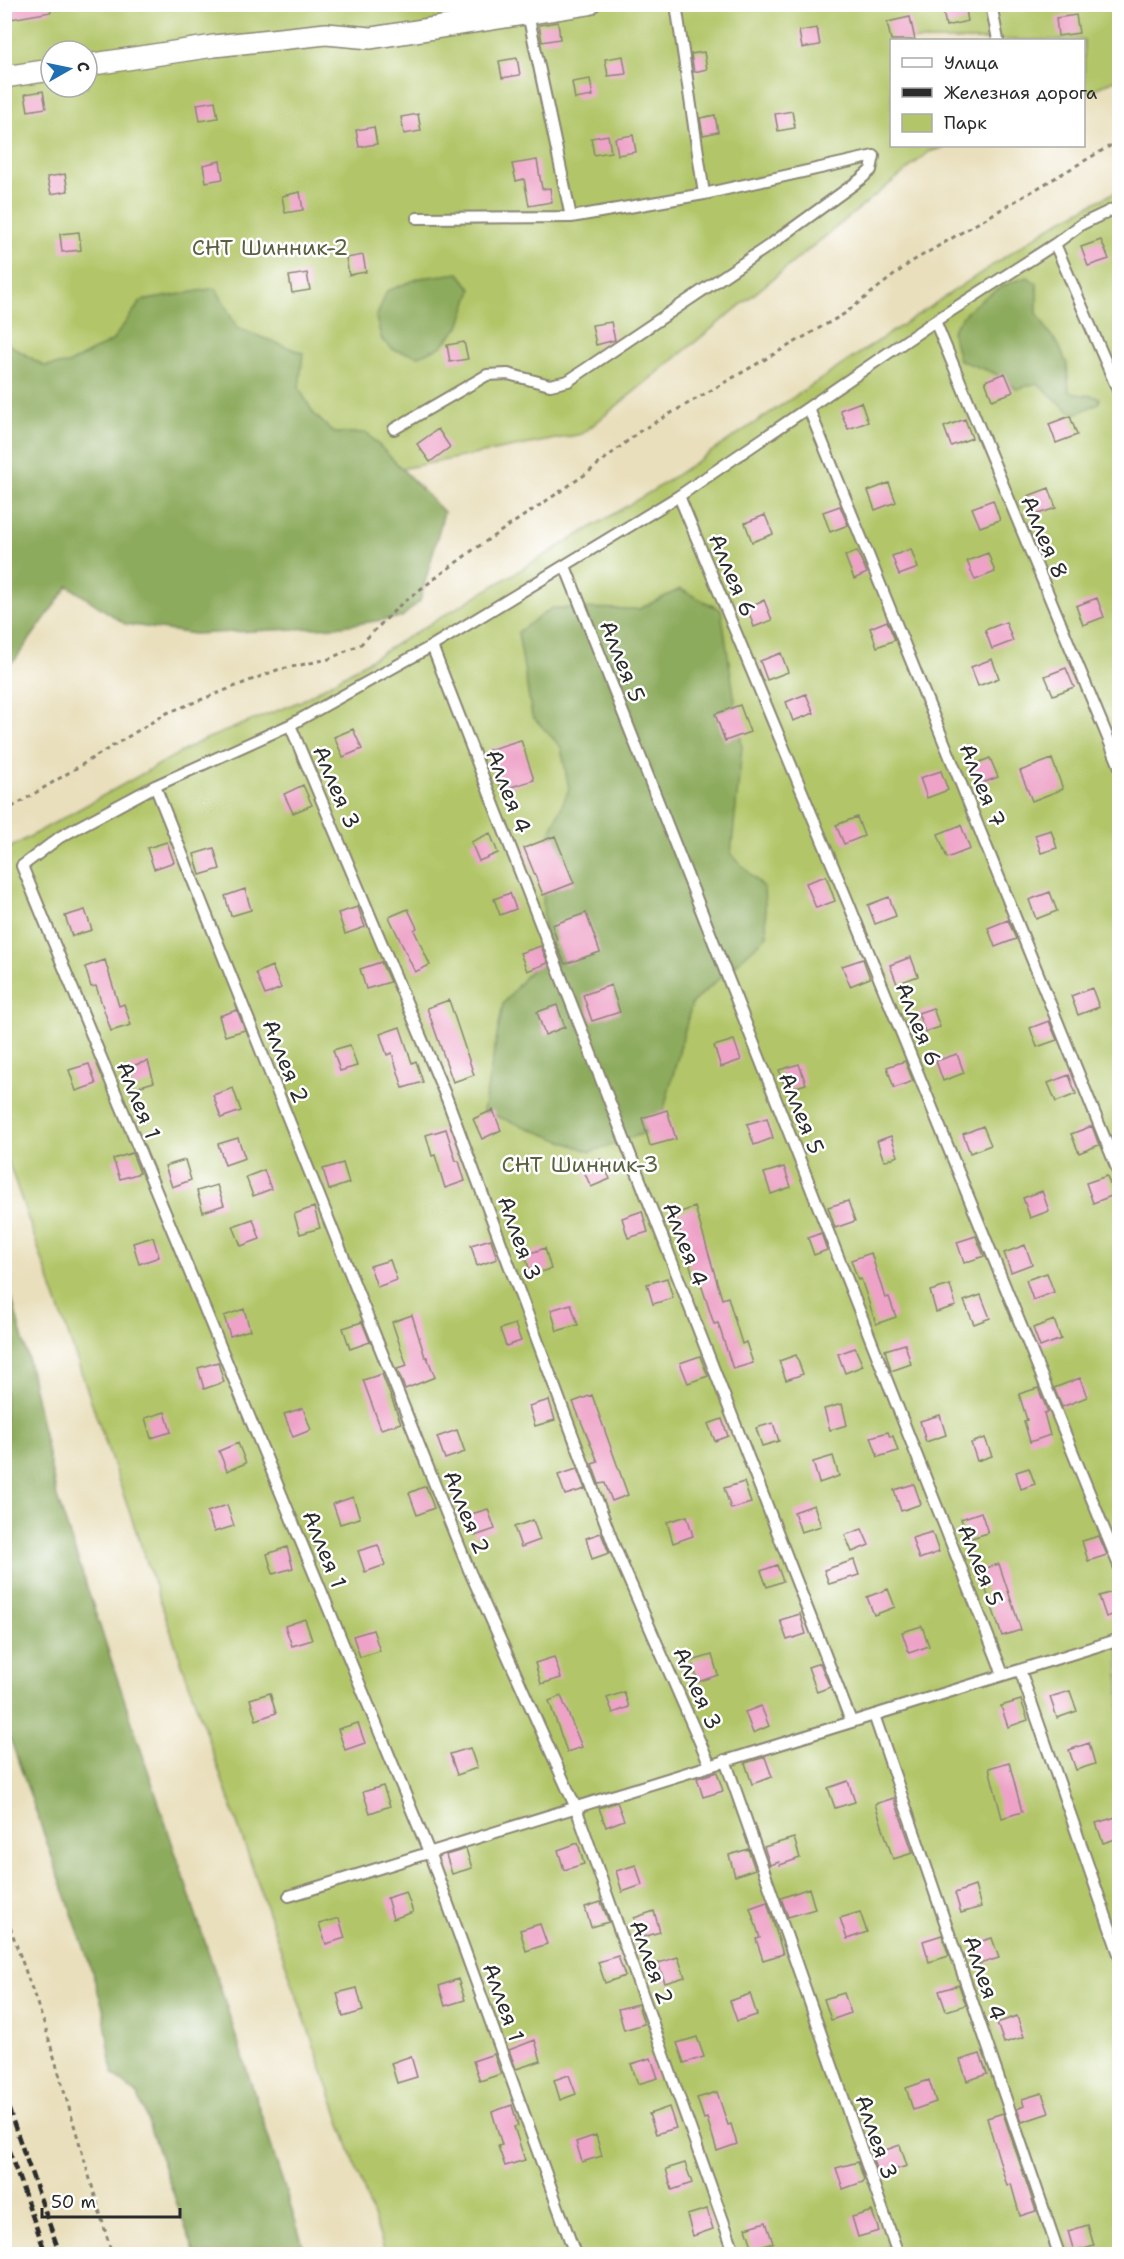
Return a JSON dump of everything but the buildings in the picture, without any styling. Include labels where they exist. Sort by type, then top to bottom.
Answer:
[{"type":"street","points":[[99,63],[214,46],[326,34],[371,38],[589,4]]},
{"type":"street","points":[[4,77],[39,72]]},
{"type":"lane","points":[[676,4],[704,194]]},
{"type":"lane","points":[[991,4],[998,39]]},
{"type":"lane","points":[[528,14],[571,217]]},
{"type":"lane","points":[[394,429],[486,375],[508,374],[550,385],[568,381],[770,245],[846,190],[870,170],[874,156],[704,194],[571,217],[417,218]]},
{"type":"lane","points":[[155,786],[290,725],[432,646],[679,496],[935,321],[1055,244],[1082,224],[1119,206]]},
{"type":"lane","points":[[1055,244],[1119,395]]},
{"type":"lane","name":"Аллея 8","points":[[935,321],[1119,767]]},
{"type":"lane","name":"Аллея 7","points":[[809,409],[1119,1176]]},
{"type":"lane","name":"Аллея 6","points":[[679,496],[848,902],[1119,1568]]},
{"type":"lane","name":"Аллея 5","points":[[564,566],[1003,1674]]},
{"type":"lane","name":"Аллея 4","points":[[432,646],[851,1722]]},
{"type":"lane","name":"Аллея 3","points":[[290,725],[447,1098],[615,1548],[710,1765]]},
{"type":"lane","name":"Аллея 1","points":[[155,786],[60,837],[22,866],[429,1852],[575,2254]]},
{"type":"lane","name":"Аллея 2","points":[[155,786],[469,1570],[576,1808],[735,2254]]},
{"type":"lane","points":[[289,1896],[1119,1639]]},
{"type":"lane","points":[[1020,1670],[1119,1957]]},
{"type":"lane","name":"Аллея 4","points":[[874,1715],[1059,2254]]},
{"type":"lane","name":"Аллея 3","points":[[725,1760],[898,2254]]},
{"type":"path","points":[[4,812],[167,713],[277,670],[329,659],[360,644],[402,603],[473,550],[586,474],[640,431],[844,314],[911,262],[1119,141]]},
{"type":"path","points":[[4,1910],[45,2026],[112,2254]]},
{"type":"green space","name":"СНТ Шинник-2","points":[[5,5],[1119,5],[1119,78],[1085,94],[1085,39],[890,39],[890,147],[944,147],[929,152],[582,434],[5,545]]},
{"type":"green space","name":"СНТ Шинник-3","points":[[1119,190],[1119,2254],[386,2254],[5,1152],[4,851],[201,741],[301,701],[652,491],[1056,223]]},
{"type":"green space","points":[[459,273],[472,290],[459,327],[440,347],[419,356],[394,350],[382,340],[376,318],[387,291],[420,278]]},
{"type":"green space","points":[[1028,277],[1037,284],[1037,313],[1058,344],[1067,364],[1069,391],[1100,398],[1099,403],[1078,413],[1070,412],[1037,383],[1017,389],[994,373],[959,360],[952,331],[958,322],[985,297],[1006,285]]},
{"type":"green space","points":[[216,288],[237,328],[303,353],[299,388],[314,414],[334,433],[367,433],[444,512],[420,601],[402,617],[335,627],[194,634],[125,624],[68,586],[15,660],[5,666],[5,342],[44,366],[68,364],[112,341],[141,301]]},
{"type":"green space","points":[[680,589],[721,610],[742,747],[731,854],[764,888],[767,936],[692,1003],[659,1128],[591,1152],[483,1111],[503,1004],[545,952],[543,895],[537,863],[569,789],[561,747],[532,716],[518,632],[552,608],[639,609]]},
{"type":"green space","points":[[5,1274],[27,1355],[57,1497],[306,2254],[195,2254],[138,2095],[113,2074],[103,2008],[87,1956],[5,1724]]},
{"type":"railway","points":[[4,2096],[60,2254]]},
{"type":"railway","points":[[4,2137],[46,2254]]}]
